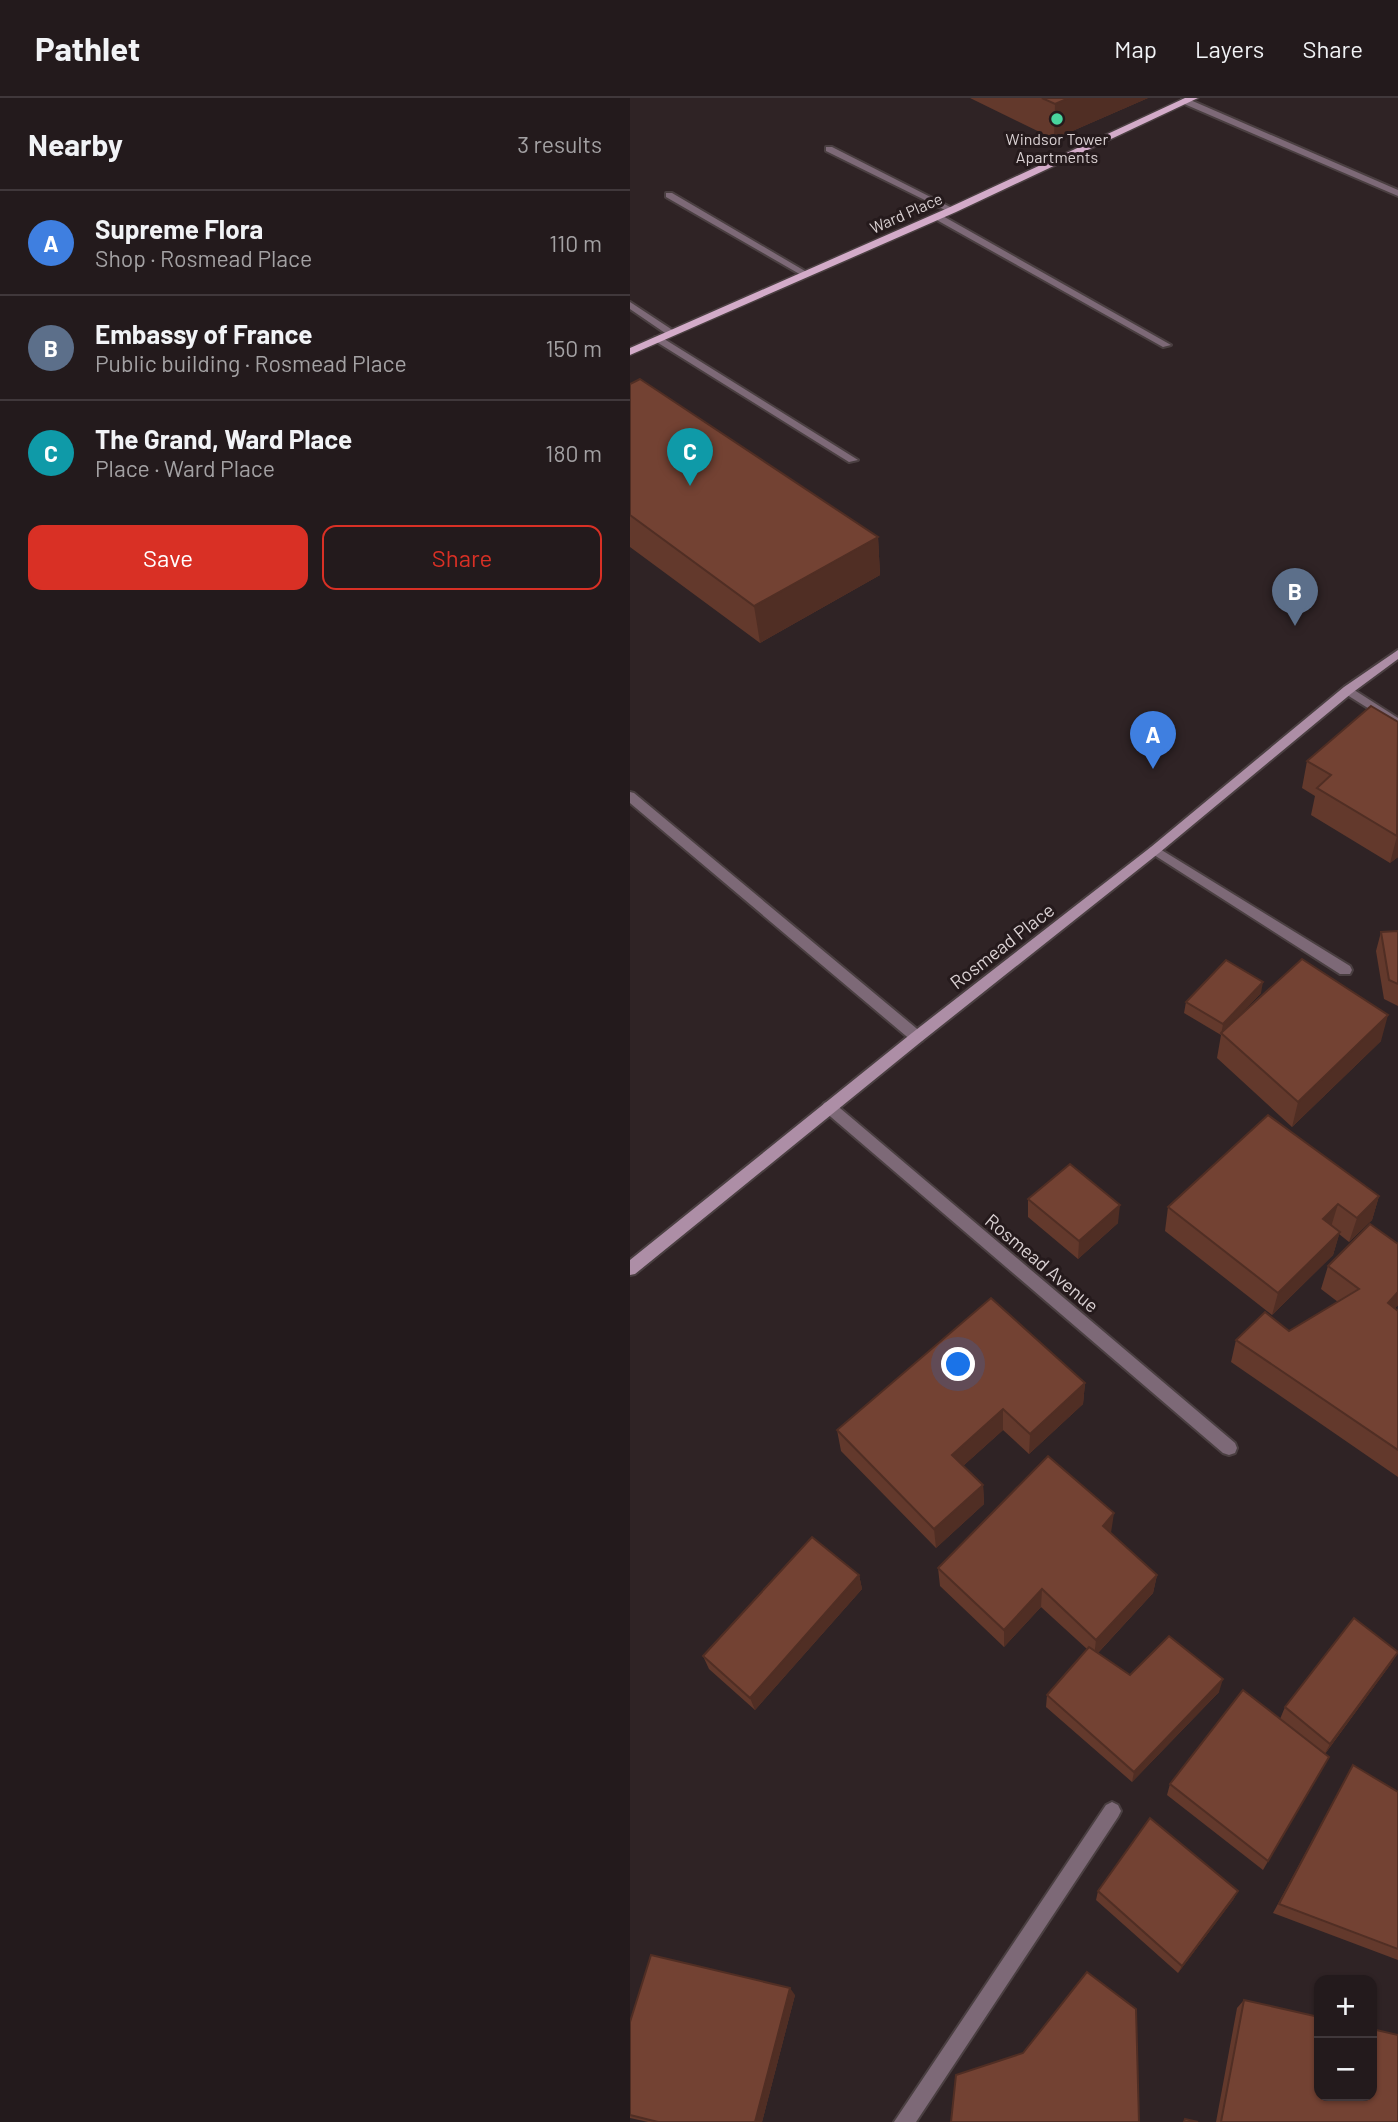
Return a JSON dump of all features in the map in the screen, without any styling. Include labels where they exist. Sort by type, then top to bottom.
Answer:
[{"type":"main road","name":"Ward Place","points":[[630,352],[952,211],[1189,100]]},
{"type":"street","points":[[1189,100],[1398,193]]},
{"type":"street","points":[[829,149],[952,211]]},
{"type":"street","points":[[669,195],[806,275]]},
{"type":"street","points":[[938,216],[1166,345]]},
{"type":"street","points":[[630,305],[671,334]]},
{"type":"street","points":[[658,339],[853,460]]},
{"type":"street","name":"Rosmead Place","points":[[630,1269],[917,1037],[1155,850],[1349,690],[1398,654]]},
{"type":"street","points":[[1349,690],[1398,723]]},
{"type":"street","points":[[630,796],[917,1037]]},
{"type":"street","points":[[1155,850],[1345,970]]},
{"type":"street","name":"Rosmead Avenue","points":[[830,1107],[1229,1448]]},
{"type":"street","points":[[904,2122],[1112,1811]]},
{"type":"building","points":[[1042,98],[1069,98],[1055,104]]},
{"type":"building","points":[[640,379],[878,537],[754,606],[630,515],[630,384]]},
{"type":"building","points":[[1371,706],[1398,722],[1397,836],[1317,788],[1331,775],[1307,761]]},
{"type":"building","points":[[1398,931],[1398,984],[1389,980],[1381,932]]},
{"type":"building","points":[[1302,959],[1388,1015],[1298,1102],[1221,1033]]},
{"type":"building","points":[[1226,960],[1263,982],[1223,1024],[1186,1002]]},
{"type":"building","points":[[1268,1115],[1379,1196],[1357,1218],[1338,1204],[1323,1219],[1340,1232],[1278,1293],[1168,1207]]},
{"type":"building","points":[[1070,1164],[1120,1205],[1079,1241],[1028,1199]]},
{"type":"building","points":[[1370,1224],[1398,1244],[1398,1292],[1388,1303],[1398,1311],[1398,1450],[1236,1340],[1265,1312],[1289,1331],[1359,1289],[1328,1266]]},
{"type":"building","points":[[991,1298],[1085,1383],[1030,1434],[1003,1409],[952,1455],[983,1485],[934,1529],[837,1430]]},
{"type":"building","points":[[1048,1456],[1114,1513],[1103,1526],[1157,1575],[1096,1640],[1042,1589],[1004,1630],[938,1568]]},
{"type":"building","points":[[812,1537],[859,1575],[750,1698],[703,1656]]},
{"type":"building","points":[[1354,1618],[1398,1652],[1330,1744],[1285,1707]]},
{"type":"building","points":[[1169,1636],[1223,1679],[1134,1772],[1047,1695],[1089,1647],[1130,1675]]},
{"type":"building","points":[[1243,1690],[1329,1757],[1268,1861],[1170,1784]]},
{"type":"building","points":[[1353,1765],[1398,1792],[1398,1949],[1279,1904]]},
{"type":"building","points":[[1150,1818],[1238,1891],[1182,1966],[1098,1891]]},
{"type":"building","points":[[651,1955],[790,1988],[755,2122],[658,2122],[630,2115],[630,2022]]},
{"type":"building","points":[[1087,1972],[1136,2009],[1139,2122],[951,2122],[956,2075],[1023,2053]]},
{"type":"building","points":[[1244,2000],[1314,2016],[1314,2101],[1377,2101],[1377,2030],[1398,2035],[1398,2122],[1221,2122]]},
{"type":"place","name":"Windsor Tower Apartments","points":[[1057,119]]},
{"type":"place","name":"The Grand, Ward Place","points":[[690,486]]},
{"type":"place","name":"Embassy of France","points":[[1295,626]]},
{"type":"place","name":"Supreme Flora","points":[[1153,769]]}]
